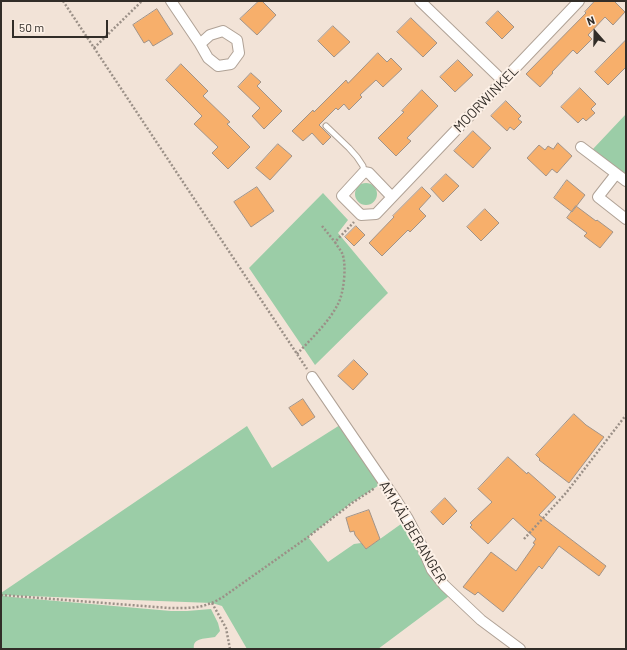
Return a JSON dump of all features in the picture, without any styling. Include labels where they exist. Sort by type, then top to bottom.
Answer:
[{"type":"street","points":[[171,1],[200,44]]},
{"type":"street","points":[[420,1],[503,81]]},
{"type":"street","name":"MOORWINKEL","points":[[361,215],[376,214],[579,1]]},
{"type":"street","points":[[581,147],[626,181]]},
{"type":"street","points":[[361,215],[342,196],[364,172],[369,173],[392,197]]},
{"type":"street","points":[[616,174],[598,197],[626,219]]},
{"type":"street","name":"AM KÄLBERANGER","points":[[312,377],[408,519],[432,570],[444,585],[481,620],[520,649]]},
{"type":"lane","points":[[326,126],[349,148],[363,166],[364,172]]},
{"type":"path","points":[[63,1],[312,377]]},
{"type":"path","points":[[94,48],[142,1]]},
{"type":"path","points":[[335,242],[361,215]]},
{"type":"path","points":[[297,354],[327,320],[339,303],[343,287],[345,266],[342,254],[335,242],[322,226]]},
{"type":"path","points":[[524,539],[566,493],[626,415]]},
{"type":"path","points":[[1,595],[169,608],[202,606],[212,603],[229,593],[352,503],[384,482]]},
{"type":"path","points":[[212,603],[226,628],[230,649]]},
{"type":"green space","points":[[626,114],[626,175],[593,149]]},
{"type":"green space","points":[[366,183],[370,184],[376,190],[376,198],[370,204],[366,205],[362,204],[356,198],[355,194],[356,190],[362,184]]},
{"type":"green space","points":[[323,193],[348,220],[338,233],[388,293],[315,365],[249,268]]},
{"type":"green space","points":[[340,425],[384,482],[351,503],[308,537],[328,562],[354,544],[361,543],[366,549],[408,519],[449,596],[378,649],[247,649],[222,606],[212,603],[1,595],[1,593],[247,426],[272,468]]},
{"type":"green space","points":[[1,595],[171,611],[211,609],[220,631],[215,637],[198,640],[195,642],[194,649],[1,649]]},
{"type":"building","points":[[259,1],[262,1],[276,15],[257,35],[240,19]]},
{"type":"building","points":[[595,1],[614,1],[625,12],[613,25],[605,17],[588,35],[592,39],[577,54],[573,50],[540,87],[526,74],[586,13],[585,12]]},
{"type":"building","points":[[157,9],[173,34],[153,46],[149,40],[144,43],[133,25]]},
{"type":"building","points":[[498,11],[514,27],[502,39],[486,23]]},
{"type":"building","points":[[411,18],[437,43],[423,57],[397,32]]},
{"type":"building","points":[[333,26],[350,42],[334,57],[318,41]]},
{"type":"building","points":[[626,40],[626,67],[608,85],[595,72]]},
{"type":"building","points":[[378,53],[387,62],[391,58],[402,69],[383,87],[376,80],[360,95],[362,97],[349,110],[344,104],[338,110],[336,108],[319,125],[331,137],[323,145],[312,133],[303,141],[292,131],[313,110],[314,112],[346,80],[348,83]]},
{"type":"building","points":[[458,60],[473,75],[455,92],[440,77]]},
{"type":"building","points":[[181,64],[208,91],[203,96],[230,122],[227,124],[250,147],[228,169],[212,153],[218,147],[194,124],[202,116],[166,80]]},
{"type":"building","points":[[251,73],[261,82],[257,86],[282,111],[264,129],[252,116],[260,108],[238,87]]},
{"type":"building","points":[[580,88],[596,104],[591,109],[595,113],[586,121],[583,118],[578,123],[561,107]]},
{"type":"building","points":[[422,90],[438,106],[407,138],[411,141],[396,156],[378,138],[404,112],[402,111]]},
{"type":"building","points":[[506,101],[521,116],[518,119],[522,122],[514,130],[510,127],[507,131],[491,116]]},
{"type":"building","points":[[473,131],[491,148],[473,168],[454,151]]},
{"type":"building","points":[[558,143],[572,156],[557,173],[552,169],[546,176],[527,158],[539,145],[545,150],[548,146],[553,149]]},
{"type":"building","points":[[278,144],[292,156],[270,180],[256,168]]},
{"type":"building","points":[[446,174],[459,186],[443,202],[431,189]]},
{"type":"building","points":[[567,180],[585,195],[572,212],[554,198]]},
{"type":"building","points":[[257,187],[274,211],[251,227],[234,202]]},
{"type":"building","points":[[422,187],[431,196],[419,209],[426,216],[410,232],[408,230],[382,256],[369,243]]},
{"type":"building","points":[[576,206],[613,232],[600,248],[584,236],[587,233],[567,218]]},
{"type":"building","points":[[485,209],[499,223],[481,241],[467,227]]},
{"type":"building","points":[[356,226],[365,235],[354,246],[345,237]]},
{"type":"building","points":[[354,360],[368,374],[353,390],[338,376]]},
{"type":"building","points":[[303,399],[315,417],[302,426],[289,408]]},
{"type":"building","points":[[574,414],[586,425],[604,437],[569,483],[539,460],[540,459],[536,455]]},
{"type":"building","points":[[508,457],[527,474],[528,472],[556,497],[539,515],[606,566],[599,576],[559,546],[542,569],[539,566],[503,612],[478,592],[475,595],[463,587],[491,552],[516,571],[535,544],[533,543],[536,539],[513,518],[488,544],[470,527],[472,525],[470,523],[492,502],[478,489]]},
{"type":"building","points":[[445,498],[457,511],[443,525],[431,512]]},
{"type":"building","points":[[369,510],[380,539],[366,549],[355,535],[354,531],[350,532],[346,518]]}]
